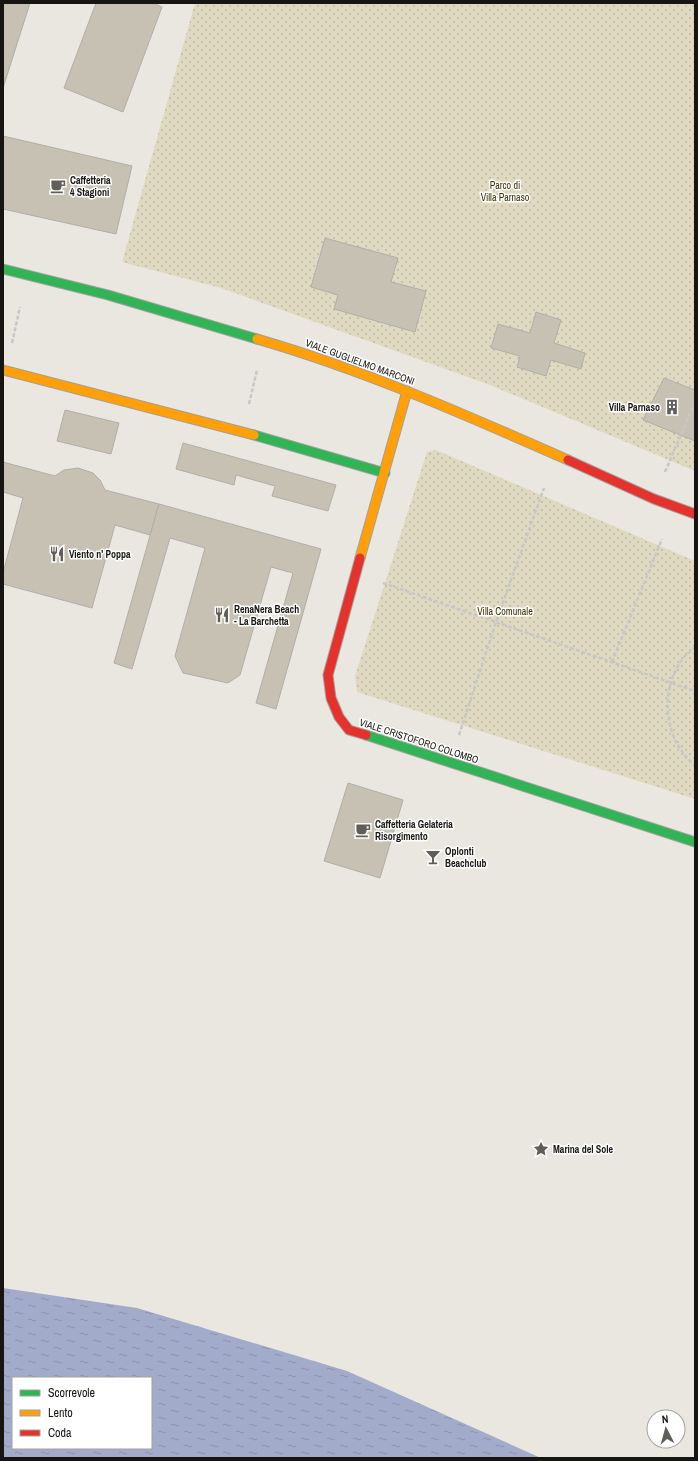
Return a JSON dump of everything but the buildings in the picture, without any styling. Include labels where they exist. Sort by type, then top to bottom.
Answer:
[{"type":"street","name":"VIALE GUGLIELMO MARCONI","points":[[3,269],[108,295],[298,351],[408,391],[654,499],[695,514]]},
{"type":"street","points":[[3,370],[265,438],[385,473]]},
{"type":"street","name":"VIALE CRISTOFORO COLOMBO","points":[[408,391],[328,675],[329,695],[338,718],[349,730],[695,842]]},
{"type":"path","points":[[11,348],[20,307]]},
{"type":"path","points":[[248,408],[257,370]]},
{"type":"path","points":[[654,499],[695,402]]},
{"type":"path","points":[[458,735],[496,622],[544,488]]},
{"type":"path","points":[[612,662],[662,539]]},
{"type":"path","points":[[377,581],[695,691]]},
{"type":"path","points":[[695,647],[682,660],[671,682],[667,709],[672,736],[687,759],[695,765]]},
{"type":"green space","name":"Parco di Villa Parnaso","points":[[195,3],[695,3],[695,471],[490,385],[221,288],[122,262]]},
{"type":"green space","name":"Villa Comunale","points":[[436,450],[695,561],[695,799],[357,692],[355,676],[427,452]]},
{"type":"water","points":[[3,1288],[137,1308],[347,1371],[541,1458],[3,1458]]},
{"type":"traffic: fast","points":[[3,269],[108,295],[257,339]]},
{"type":"traffic: fast","points":[[254,435],[385,473]]},
{"type":"traffic: fast","points":[[366,735],[695,842]]},
{"type":"traffic: slow","points":[[257,339],[297,351],[376,379],[453,410],[568,460]]},
{"type":"traffic: slow","points":[[3,370],[254,435]]},
{"type":"traffic: slow","points":[[360,558],[407,391]]},
{"type":"traffic: jam","points":[[568,460],[654,499],[695,514]]},
{"type":"traffic: jam","points":[[360,558],[328,675],[331,698],[339,717],[349,730],[366,735]]},
{"type":"place","name":"Caffetteria 4 Stagioni","points":[[58,186]]},
{"type":"place","name":"Villa Parnaso","points":[[672,407]]},
{"type":"place","name":"Viento n' Poppa","points":[[57,554]]},
{"type":"place","name":"RenaNera Beach - La Barchetta","points":[[222,615]]},
{"type":"place","name":"Caffetteria Gelateria Risorgimento","points":[[363,830]]},
{"type":"place","name":"Oplonti Beachclub","points":[[433,857]]},
{"type":"place","name":"Marina del Sole","points":[[541,1149]]}]
